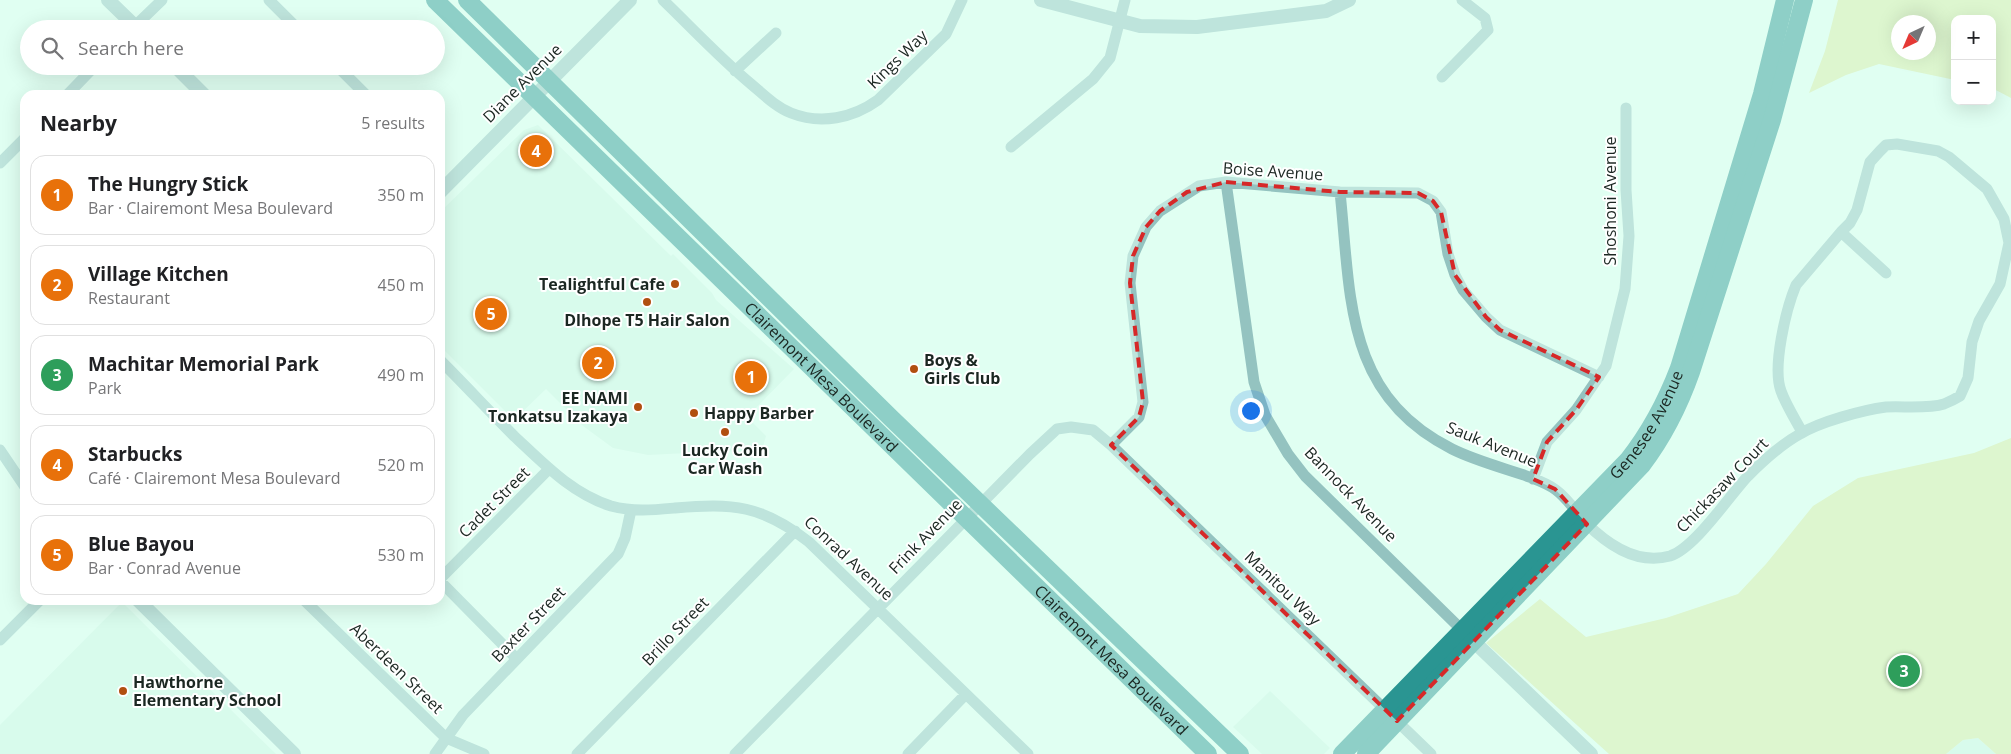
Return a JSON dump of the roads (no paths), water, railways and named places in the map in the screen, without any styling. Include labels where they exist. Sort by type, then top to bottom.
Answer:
[{"type":"main road","name":"Clairemont Mesa Boulevard","points":[[435,0],[1208,754]]},
{"type":"main road","name":"Clairemont Mesa Boulevard","points":[[467,0],[692,220],[754,284],[1240,754]]},
{"type":"main road","name":"Genesee Avenue","points":[[1582,518],[1651,430],[1670,393],[1762,94],[1785,0]]},
{"type":"main road","name":"Genesee Avenue","points":[[1366,754],[1392,716],[1582,518],[1654,449],[1669,425],[1681,401],[1772,120],[1804,0]]},
{"type":"main road","name":"Genesee Avenue","points":[[1342,754],[1392,716]]},
{"type":"street","points":[[108,0],[127,20]]},
{"type":"street","points":[[143,20],[162,0]]},
{"type":"street","points":[[269,0],[289,20]]},
{"type":"street","name":"Diane Avenue","points":[[445,187],[630,0]]},
{"type":"street","points":[[663,0],[735,71],[776,33]]},
{"type":"street","name":"Kings Way","points":[[735,71],[773,102],[790,112],[804,117],[821,119],[843,118],[869,107],[878,100],[946,34],[962,0]]},
{"type":"street","points":[[1041,0],[1120,19],[1140,26],[1197,27],[1326,11],[1349,0]]},
{"type":"street","points":[[1011,147],[1093,79],[1110,58],[1125,0]]},
{"type":"street","points":[[1442,77],[1488,30],[1485,18],[1462,0]]},
{"type":"street","points":[[72,90],[87,75]]},
{"type":"street","points":[[185,75],[199,90]]},
{"type":"street","points":[[345,75],[361,90]]},
{"type":"street","name":"Shoshoni Avenue","points":[[1533,478],[1547,442],[1576,410],[1606,366],[1625,289],[1629,236],[1626,190],[1626,108]]},
{"type":"street","points":[[0,163],[20,143]]},
{"type":"street","name":"Chickasaw Court","points":[[1582,518],[1599,535],[1628,553],[1650,558],[1672,555],[1692,542],[1748,476],[1775,450],[1802,432],[1832,420],[1883,408],[1942,405],[1960,396],[1968,378],[1972,342],[1980,321],[2000,284],[2009,243],[2004,219],[1987,189],[1949,157],[1938,151],[1897,144],[1886,146],[1870,162],[1858,210],[1850,223],[1840,232]]},
{"type":"street","name":"Boise Avenue","points":[[1112,445],[1139,417],[1143,402],[1130,283],[1133,256],[1146,228],[1160,211],[1199,186],[1226,182],[1340,192],[1418,193],[1433,201],[1441,212],[1448,254],[1455,275],[1463,290],[1486,317],[1500,330],[1598,376]]},
{"type":"street","name":"Bannock Avenue","points":[[1226,182],[1254,382],[1265,415],[1288,454],[1305,476],[1591,754]]},
{"type":"street","name":"Sauk Avenue","points":[[1340,192],[1352,309],[1359,342],[1382,391],[1404,416],[1421,430],[1452,449],[1533,478],[1555,489],[1582,518]]},
{"type":"street","points":[[1802,432],[1781,392],[1777,378],[1778,359],[1791,296],[1796,286],[1840,232],[1886,273]]},
{"type":"street","name":"Conrad Avenue","points":[[445,365],[549,469],[592,499],[611,506],[641,511],[712,505],[734,506],[752,509],[783,523],[795,531],[878,608],[1028,754]]},
{"type":"street","name":"Frink Avenue","points":[[736,754],[965,518],[1057,429],[1071,427],[1093,430],[1112,445]]},
{"type":"street","name":"Manitou Way","points":[[1112,445],[1431,754]]},
{"type":"street","points":[[0,450],[20,480]]},
{"type":"street","name":"Cadet Street","points":[[445,575],[549,469]]},
{"type":"street","name":"Baxter Street","points":[[435,754],[463,715],[618,554],[625,538],[630,510]]},
{"type":"street","name":"Brillo Street","points":[[577,754],[795,531]]},
{"type":"street","points":[[445,585],[517,658]]},
{"type":"street","points":[[0,640],[35,605]]},
{"type":"street","points":[[143,605],[294,754]]},
{"type":"street","name":"Aberdeen Street","points":[[309,605],[446,738]]},
{"type":"street","points":[[908,754],[966,694]]},
{"type":"street","points":[[446,738],[484,754]]},
{"type":"place","name":"Starbucks","points":[[536,151]]},
{"type":"place","name":"Tealightful Cafe","points":[[675,284]]},
{"type":"place","name":"Dlhope T5 Hair Salon","points":[[647,302]]},
{"type":"place","name":"Blue Bayou","points":[[491,314]]},
{"type":"place","name":"Village Kitchen","points":[[598,363]]},
{"type":"place","name":"Boys & Girls Club","points":[[914,369]]},
{"type":"place","name":"The Hungry Stick","points":[[751,377]]},
{"type":"place","name":"EE NAMI Tonkatsu Izakaya","points":[[638,407]]},
{"type":"place","name":"Happy Barber","points":[[694,413]]},
{"type":"place","name":"Lucky Coin Car Wash","points":[[725,432]]},
{"type":"place","name":"Machitar Memorial Park","points":[[1904,671]]},
{"type":"place","name":"Hawthorne Elementary School","points":[[123,691]]}]
